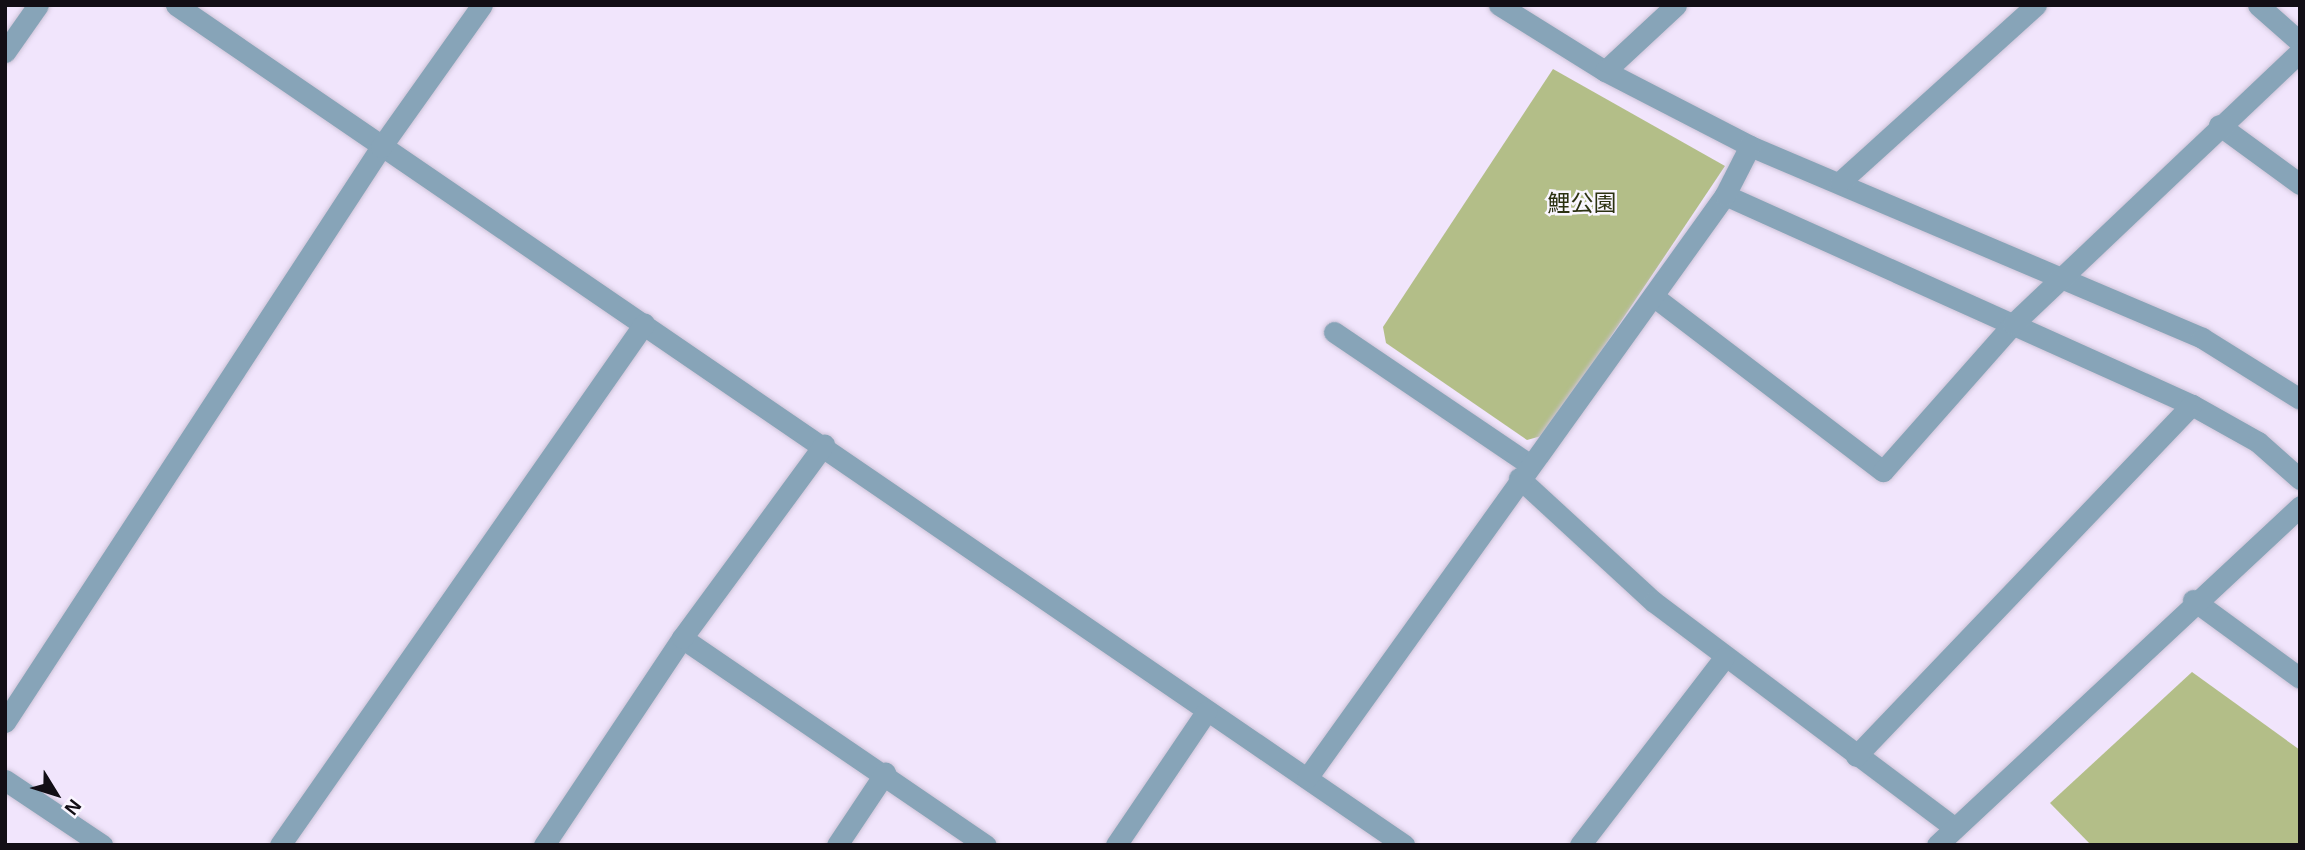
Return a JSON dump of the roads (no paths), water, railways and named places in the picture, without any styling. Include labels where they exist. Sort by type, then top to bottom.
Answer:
[{"type":"street","points":[[5,52],[38,5]]},
{"type":"street","points":[[176,5],[824,445],[1206,712],[1404,845]]},
{"type":"street","points":[[5,722],[381,146],[482,5]]},
{"type":"street","points":[[1499,5],[1605,71],[1750,146],[2202,338],[2300,400]]},
{"type":"street","points":[[1605,71],[1676,5]]},
{"type":"street","points":[[1840,182],[2036,5]]},
{"type":"street","points":[[2258,5],[2300,42]]},
{"type":"street","points":[[1653,296],[1883,471],[2013,324],[2219,125],[2300,52]]},
{"type":"street","points":[[2219,125],[2300,184]]},
{"type":"street","points":[[1307,778],[1524,471],[1725,195],[1750,146]]},
{"type":"street","points":[[1725,195],[2192,404],[2258,442],[2300,479]]},
{"type":"street","points":[[280,845],[644,324]]},
{"type":"street","points":[[1334,332],[1524,471],[1724,658],[1955,828]]},
{"type":"street","points":[[1856,757],[2192,404]]},
{"type":"street","points":[[544,845],[682,638],[824,445]]},
{"type":"street","points":[[1937,845],[2193,600],[2300,506]]},
{"type":"street","points":[[2193,600],[2300,678]]},
{"type":"street","points":[[682,638],[885,773],[986,845]]},
{"type":"street","points":[[1580,845],[1724,658]]},
{"type":"street","points":[[1116,845],[1206,712]]},
{"type":"street","points":[[837,845],[885,773]]},
{"type":"street","points":[[5,780],[102,845]]},
{"type":"park label","name":"鯉公園","points":[[1582,203]]}]
